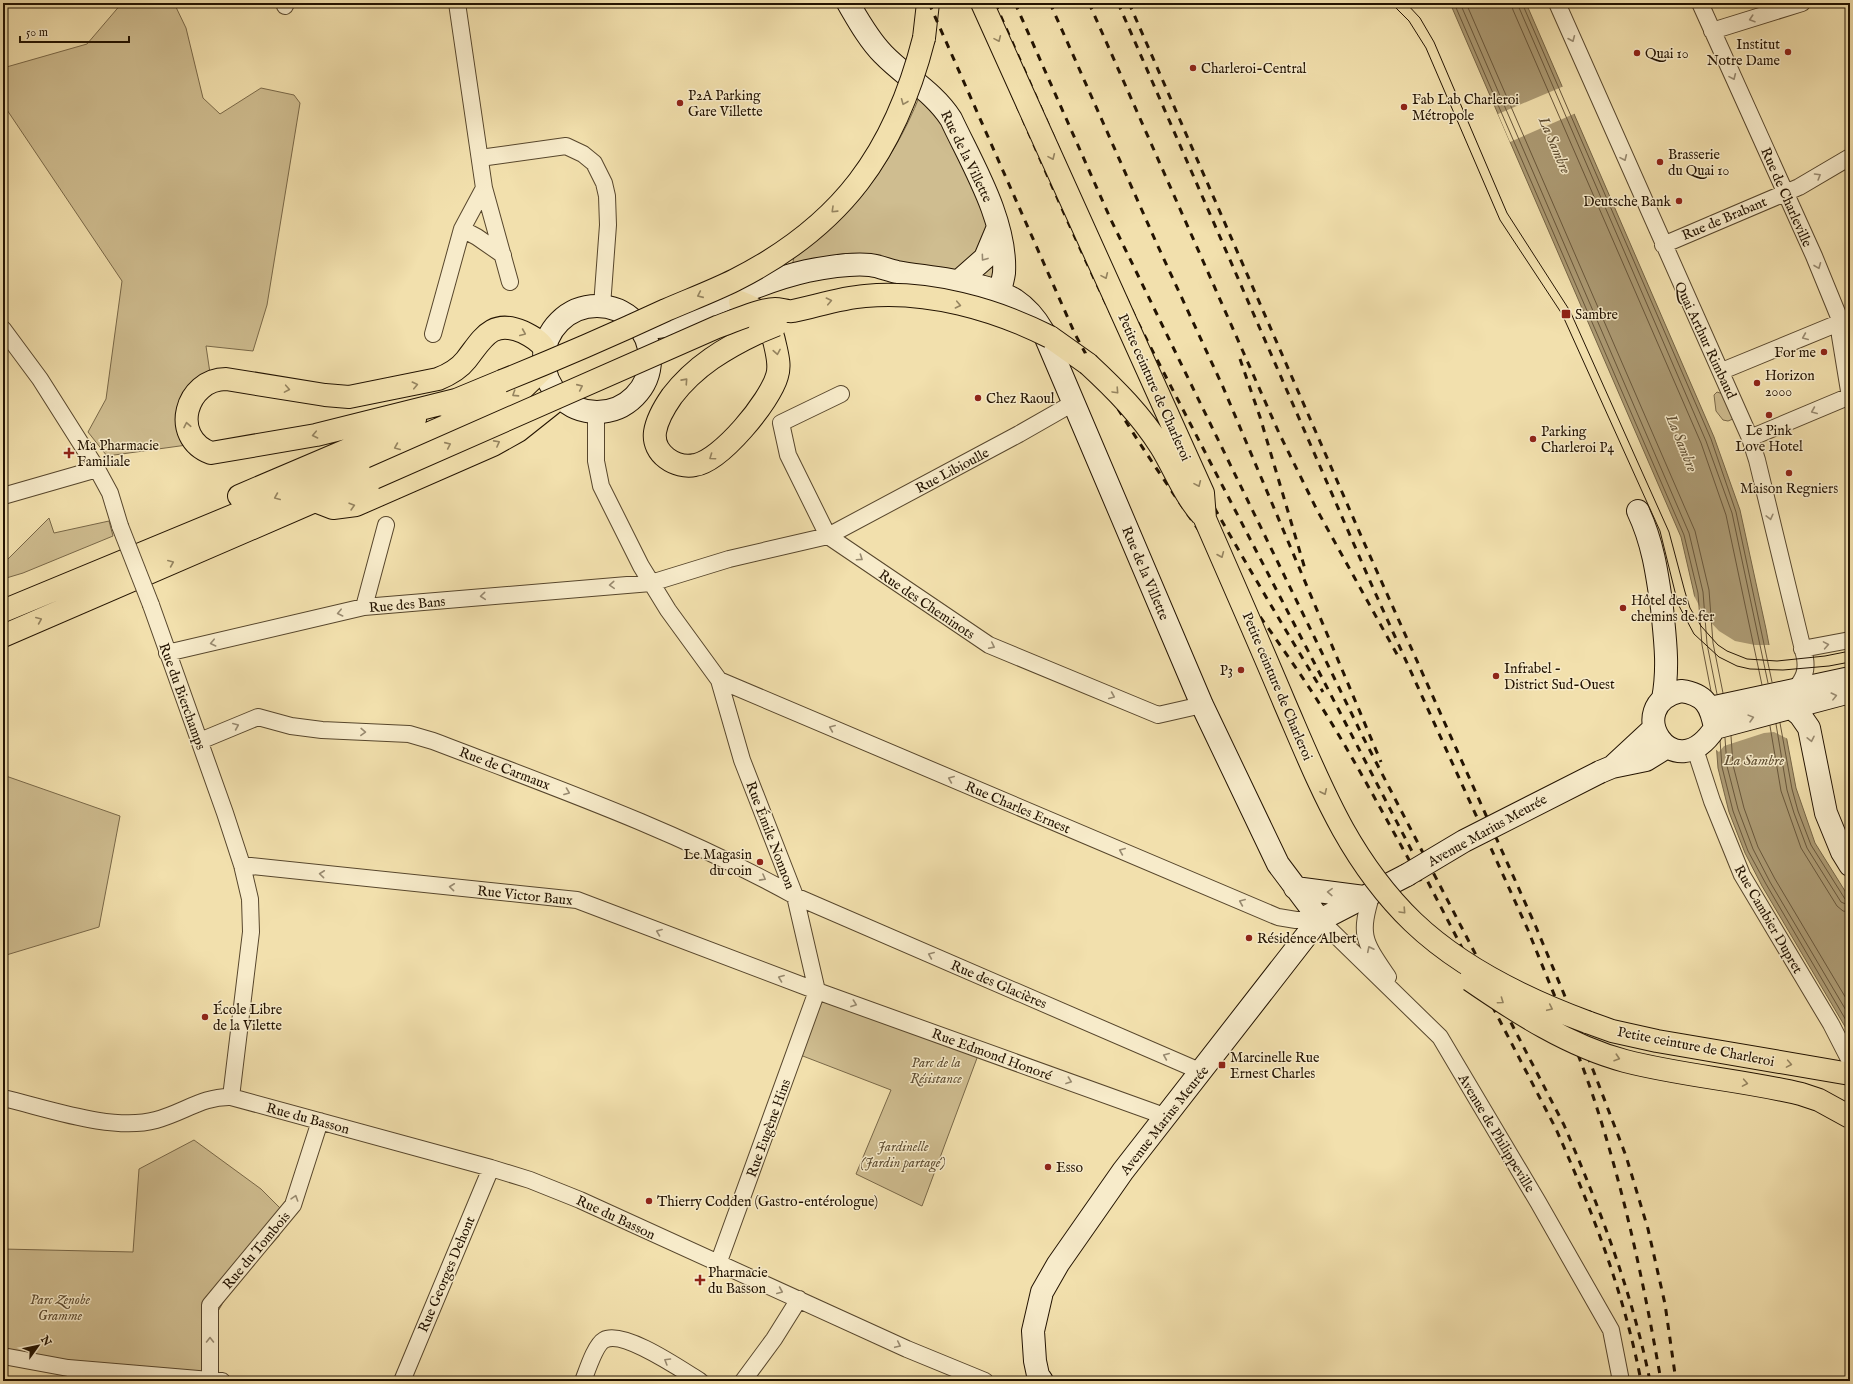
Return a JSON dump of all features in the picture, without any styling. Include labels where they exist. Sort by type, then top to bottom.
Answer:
[{"type":"highway","points":[[3,598],[357,435],[456,400],[562,357],[736,280],[805,236],[847,197],[875,161],[886,142],[910,86],[924,38],[928,3]]},
{"type":"highway","name":"Petite ceinture de Charleroi","points":[[982,3],[1203,493],[1206,519],[1314,770],[1352,847],[1370,873],[1413,922],[1454,955],[1481,972],[1554,1010],[1612,1031],[1657,1041],[1850,1074]]},
{"type":"highway","points":[[3,636],[315,501],[374,478],[717,327],[775,309],[792,311],[830,301],[864,296],[906,296],[944,302],[1006,317],[1044,334],[1088,364],[1134,410],[1161,448],[1190,502],[1206,519]]},
{"type":"highway","points":[[740,302],[759,311],[773,333],[779,366],[773,387],[767,398],[743,428],[714,456],[696,465],[679,465],[670,461],[659,449],[655,433],[662,412],[679,387],[701,366],[739,342],[776,325],[792,311]]},
{"type":"highway","points":[[3,612],[370,459],[502,402],[520,392],[544,358],[536,339],[519,331],[508,328],[494,330],[478,343],[466,361],[438,379],[349,397],[325,395],[226,378],[216,379],[208,383],[191,402],[186,413],[186,421],[190,437],[203,449],[211,452],[309,436],[357,435]]},
{"type":"highway","points":[[315,501],[333,508],[345,508],[391,491],[493,446],[518,431],[560,398]]},
{"type":"highway","points":[[1454,955],[1469,979],[1514,1010],[1552,1031],[1600,1053],[1648,1066],[1801,1094],[1819,1100],[1850,1117]]},
{"type":"main road","name":"Rue de la Villette","points":[[848,3],[882,53],[942,105],[951,119],[975,170],[998,227],[1003,256],[1004,273],[999,294],[1014,300],[1037,320],[1044,331],[1202,705],[1278,864],[1320,920]]},
{"type":"main road","points":[[959,281],[985,258],[998,227]]},
{"type":"main road","points":[[638,325],[649,328],[665,326],[775,280],[807,271],[835,266],[871,265],[895,272],[959,281],[999,294]]},
{"type":"main road","points":[[649,350],[658,340],[666,335],[764,293],[812,280],[895,272]]},
{"type":"main road","points":[[602,306],[616,309],[628,316],[638,325],[645,337],[649,350],[650,365],[646,381],[638,394],[626,404],[612,411],[596,413],[583,411],[570,406],[560,398],[549,384],[544,358],[550,334],[559,321],[572,312],[586,307],[602,306]]},
{"type":"main road","points":[[1638,511],[1650,538],[1656,561],[1668,656],[1663,699],[1655,712],[1654,728],[1657,737],[1668,747],[1682,751],[1703,719],[1789,697],[1850,678]]},
{"type":"main road","points":[[1668,656],[1703,719]]},
{"type":"main road","points":[[1663,699],[1677,692],[1703,719]]},
{"type":"main road","points":[[1789,697],[1850,692]]},
{"type":"main road","points":[[1789,697],[1809,728],[1826,813],[1842,852],[1850,865]]},
{"type":"main road","name":"Avenue Marius Meurée","points":[[1606,770],[1654,728]]},
{"type":"main road","name":"Avenue Marius Meurée","points":[[1036,1379],[1033,1331],[1042,1292],[1058,1264],[1124,1172],[1320,920],[1407,875],[1464,841],[1606,770],[1646,760],[1668,747]]},
{"type":"main road","points":[[1295,888],[1368,895]]},
{"type":"street","points":[[457,3],[484,188],[510,282]]},
{"type":"street","name":"Quai Arthur Rimbaud","points":[[1557,3],[1663,245],[1722,372],[1750,438],[1757,460],[1806,668],[1803,679],[1789,697]]},
{"type":"street","name":"Rue de Charleville","points":[[1700,3],[1846,324],[1840,336],[1850,397]]},
{"type":"street","points":[[1712,32],[1802,3]]},
{"type":"street","points":[[480,158],[566,146],[583,154],[594,163],[604,183],[607,196],[608,225],[602,306]]},
{"type":"street","name":"Rue de Brabant","points":[[1663,245],[1799,187],[1850,157]]},
{"type":"street","points":[[433,334],[462,229],[484,188]]},
{"type":"street","points":[[462,229],[477,236],[503,255]]},
{"type":"street","points":[[1722,372],[1846,324]]},
{"type":"street","name":"Rue du Bierchamps","points":[[3,329],[40,380],[97,469],[110,493],[120,526],[151,605],[167,653],[200,741],[242,865],[250,899],[251,932],[231,1097]]},
{"type":"street","points":[[651,582],[729,560],[828,536],[788,455],[781,423],[841,394]]},
{"type":"street","points":[[1750,438],[1850,397]]},
{"type":"street","name":"Rue Libioulle","points":[[828,536],[1019,434],[1075,402]]},
{"type":"street","points":[[596,413],[596,461],[601,486],[629,545],[668,610],[719,680]]},
{"type":"street","points":[[3,496],[97,469]]},
{"type":"street","points":[[364,607],[386,525]]},
{"type":"street","name":"Rue des Cheminots","points":[[828,536],[989,645],[1158,715],[1202,705]]},
{"type":"street","name":"Rue des Bans","points":[[167,653],[364,607],[651,582]]},
{"type":"street","points":[[1802,649],[1850,640]]},
{"type":"street","name":"Rue Émile Nonnon","points":[[719,680],[742,760],[795,896],[817,991]]},
{"type":"street","name":"Rue Charles Ernest","points":[[719,680],[1278,917],[1296,920],[1320,920]]},
{"type":"street","name":"Rue de Carmaux","points":[[200,741],[258,718],[291,726],[322,730],[409,734],[441,744],[595,802],[745,868],[795,896]]},
{"type":"street","name":"Rue Cambier Dupret","points":[[1703,719],[1712,801],[1742,875],[1831,1024],[1850,1061]]},
{"type":"street","name":"Rue Victor Baux","points":[[242,865],[577,900],[817,991]]},
{"type":"street","points":[[1368,895],[1363,926],[1369,949],[1406,1005]]},
{"type":"street","name":"Rue des Glacières","points":[[795,896],[1202,1072]]},
{"type":"street","name":"Avenue de Philippeville","points":[[1320,920],[1440,1037],[1542,1208],[1611,1330],[1621,1381]]},
{"type":"street","name":"Rue Edmond Honoré","points":[[817,991],[1167,1117]]},
{"type":"street","name":"Rue Eugène Hins","points":[[718,1264],[817,991]]},
{"type":"street","name":"Rue du Basson","points":[[3,1098],[109,1123],[156,1120],[198,1102],[221,1096],[231,1097],[491,1168],[530,1180],[580,1200],[718,1264],[979,1380]]},
{"type":"street","name":"Rue du Tombois","points":[[214,1380],[210,1306],[293,1205],[320,1121]]},
{"type":"street","name":"Rue Georges Dehont","points":[[402,1381],[491,1168]]},
{"type":"street","points":[[743,1381],[774,1340],[799,1299]]},
{"type":"street","points":[[582,1381],[595,1351],[602,1341],[613,1337],[648,1349],[700,1381]]},
{"type":"street","points":[[3,1356],[68,1368],[214,1380]]},
{"type":"green space","points":[[122,3],[174,3],[186,28],[203,98],[220,114],[261,88],[294,95],[300,103],[267,305],[253,351],[206,346],[210,373],[187,445],[107,456],[88,432],[106,399],[122,281],[3,104],[3,68],[87,44]]},
{"type":"green space","points":[[920,95],[945,120],[988,220],[995,271],[993,285],[792,268],[794,256],[853,206],[869,186],[901,135]]},
{"type":"green space","points":[[1717,392],[1723,394],[1733,419],[1728,421],[1723,420],[1716,411],[1714,395]]},
{"type":"green space","points":[[49,518],[54,533],[109,521],[113,536],[23,573],[3,579],[3,564]]},
{"type":"green space","points":[[3,775],[120,816],[99,927],[3,956]]},
{"type":"green space","name":"Parc de la Résistance","points":[[817,991],[980,1050],[922,1206],[856,1174],[891,1090],[795,1053]]},
{"type":"green space","name":"Parc Zenobe Gramme","points":[[194,1140],[261,1189],[281,1209],[279,1236],[233,1285],[217,1313],[209,1379],[3,1356],[3,1249],[133,1252],[139,1169]]},
{"type":"water","name":"La Sambre","points":[[1450,3],[1526,3],[1714,437],[1740,510],[1766,629],[1796,788],[1815,843],[1850,899],[1850,1035],[1762,886],[1745,853],[1729,812],[1718,768],[1715,728],[1698,645],[1694,593],[1681,537]]},
{"type":"pier","points":[[1564,86],[1576,113],[1510,142],[1498,114]]},
{"type":"pier","points":[[1691,590],[1704,615],[1719,631],[1735,641],[1755,645],[1771,645],[1790,740],[1774,732],[1764,733],[1724,746],[1719,752],[1715,749],[1713,728],[1696,646]]},
{"type":"tram line","points":[[1391,3],[1409,21],[1426,48],[1500,220],[1562,314],[1660,531],[1678,604],[1694,634],[1719,657],[1737,666],[1750,669],[1783,670],[1829,666],[1850,662]]},
{"type":"tram line","points":[[1406,3],[1420,18],[1434,42],[1507,213],[1570,311],[1669,532],[1690,608],[1701,626],[1718,645],[1727,651],[1747,659],[1777,661],[1825,656],[1850,651]]},
{"type":"railway","points":[[929,3],[1075,334],[1100,378],[1153,464],[1315,696],[1347,748],[1421,881]]},
{"type":"railway","points":[[973,3],[1062,208],[1119,330],[1217,513],[1323,692]]},
{"type":"railway","points":[[995,3],[1094,229],[1136,319],[1556,1129],[1606,1252],[1626,1316],[1641,1381]]},
{"type":"railway","points":[[1015,3],[1111,220],[1363,737],[1564,1125],[1614,1251],[1634,1315],[1650,1381]]},
{"type":"railway","points":[[1050,3],[1156,242],[1223,387],[1381,762]]},
{"type":"railway","points":[[1089,3],[1279,433],[1317,510],[1399,658]]},
{"type":"railway","points":[[1118,3],[1373,588],[1528,930],[1568,1030],[1591,1090],[1623,1198],[1640,1271],[1661,1381]]},
{"type":"railway","points":[[1129,3],[1362,538],[1536,927],[1564,994],[1626,1156],[1648,1229],[1665,1304],[1676,1381]]},
{"type":"railway","points":[[1240,359],[1260,417],[1305,569]]},
{"type":"place","name":"Institut Notre Dame","points":[[1788,52]]},
{"type":"place","name":"Quai 10","points":[[1637,53]]},
{"type":"place","name":"Charleroi-Central","points":[[1193,68]]},
{"type":"place","name":"P2A Parking Gare Villette","points":[[680,103]]},
{"type":"place","name":"Fab Lab Charleroi Métropole","points":[[1404,107]]},
{"type":"place","name":"Brasserie du Quai 10","points":[[1660,162]]},
{"type":"place","name":"Deutsche Bank","points":[[1679,201]]},
{"type":"place","name":"Sambre","points":[[1566,314]]},
{"type":"place","name":"For me","points":[[1824,352]]},
{"type":"place","name":"Horizon 2000","points":[[1757,383]]},
{"type":"place","name":"Chez Raoul","points":[[978,398]]},
{"type":"place","name":"Le Pink Love Hotel","points":[[1769,415]]},
{"type":"place","name":"Parking Charleroi P4","points":[[1533,439]]},
{"type":"place","name":"Ma Pharmacie Familiale","points":[[69,453]]},
{"type":"place","name":"Maison Regniers","points":[[1789,473]]},
{"type":"place","name":"Hôtel des chemins de fer","points":[[1623,608]]},
{"type":"place","name":"P3","points":[[1241,670]]},
{"type":"place","name":"Infrabel - District Sud-Ouest","points":[[1496,676]]},
{"type":"place","name":"Le Magasin du coin","points":[[760,862]]},
{"type":"place","name":"Résidence Albert","points":[[1249,938]]},
{"type":"place","name":"École Libre de la Vilette","points":[[205,1017]]},
{"type":"place","name":"Marcinelle Rue Ernest Charles","points":[[1222,1065]]},
{"type":"place","name":"Esso","points":[[1048,1167]]},
{"type":"place","name":"Thierry Codden (Gastro-entérologue)","points":[[649,1201]]},
{"type":"place","name":"Pharmacie du Basson","points":[[700,1280]]},
{"type":"park label","name":"Jardinelle (Jardin partagé)","points":[[903,1154]]}]
